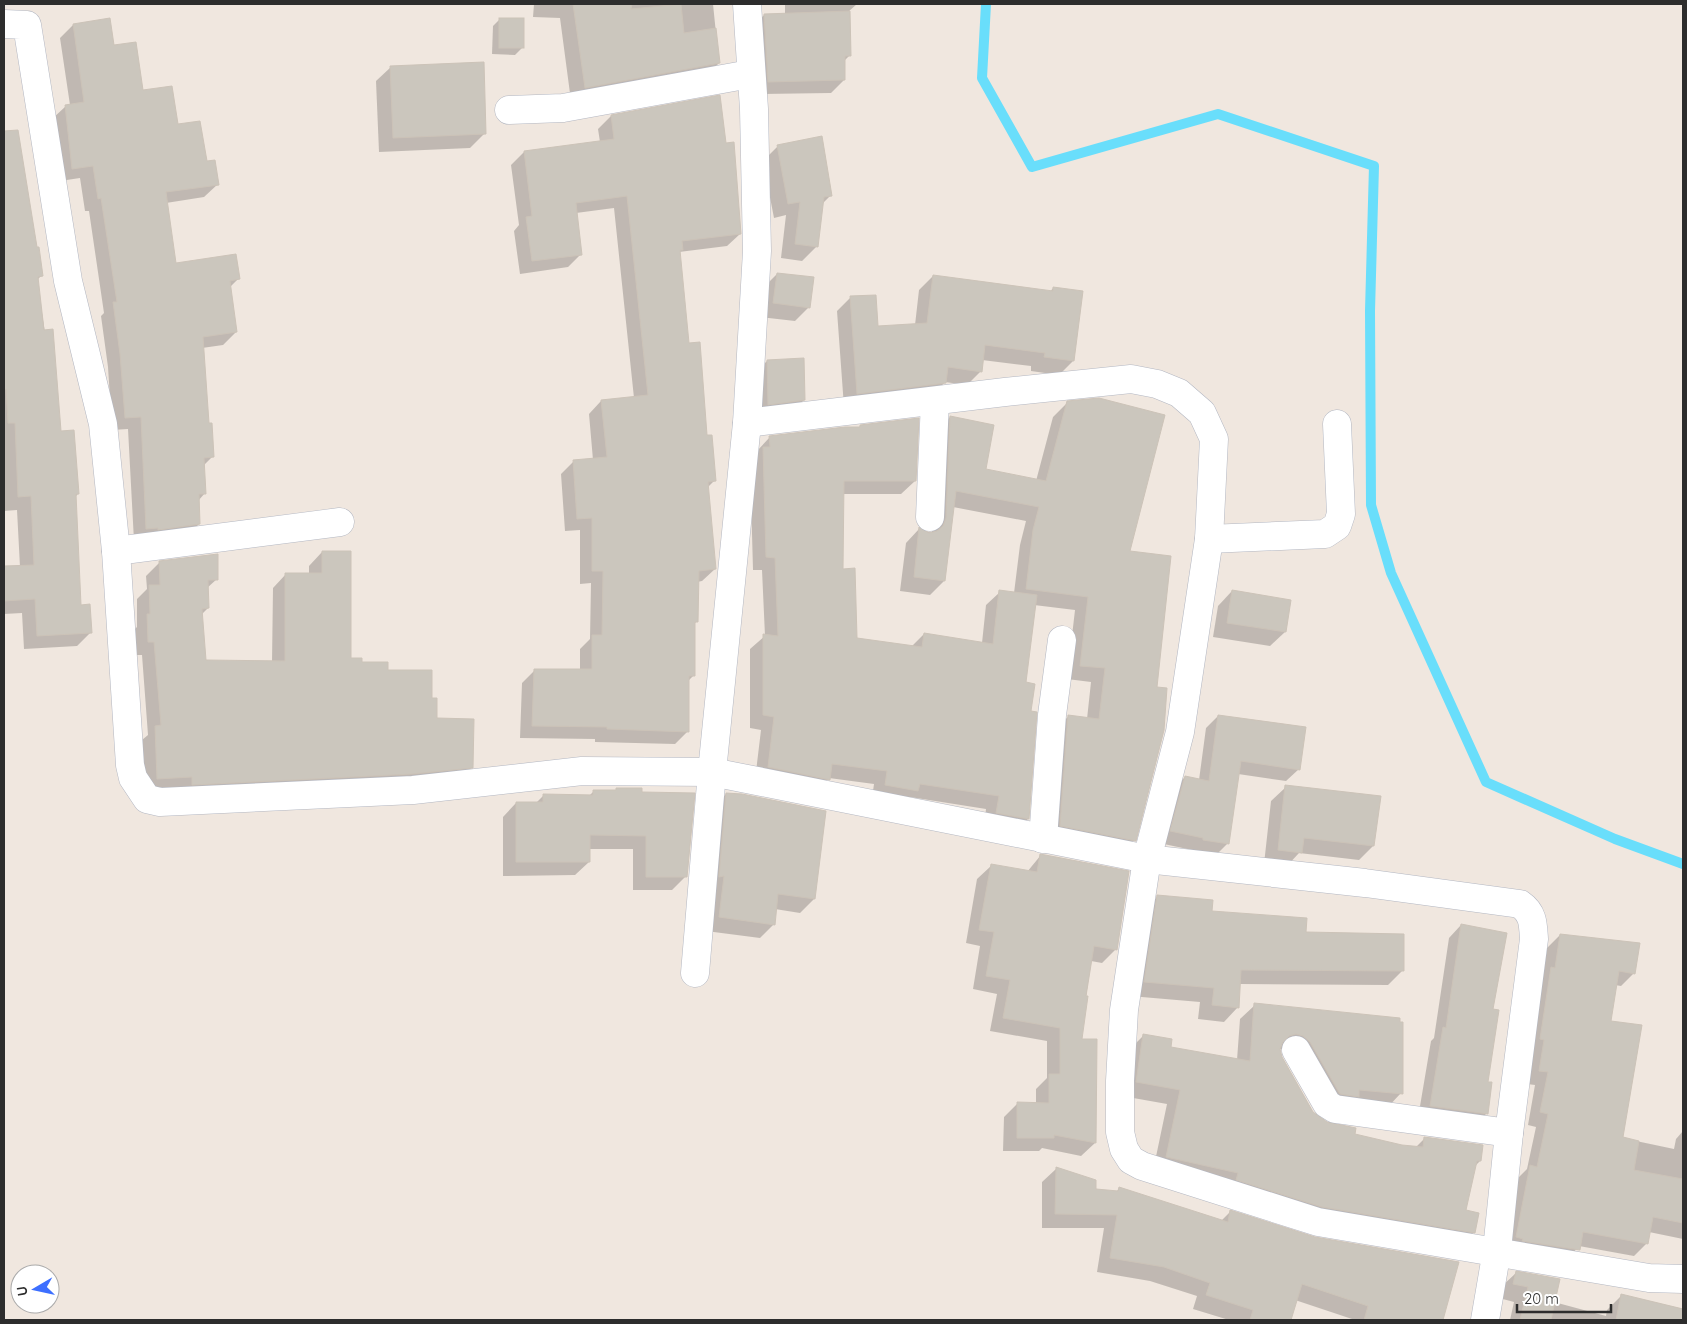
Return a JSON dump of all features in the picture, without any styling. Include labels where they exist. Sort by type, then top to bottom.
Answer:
[{"type":"street","points":[[695,973],[712,772],[747,424],[757,251],[754,109],[750,74],[747,4]]},
{"type":"street","points":[[19,18],[68,281],[103,424],[116,551],[130,765],[133,778],[147,799],[160,802],[412,790],[582,771],[712,772],[1147,860],[1365,883],[1520,904],[1528,910],[1533,918],[1534,939],[1509,1133],[1497,1250],[1485,1320]]},
{"type":"street","points":[[509,110],[563,108],[750,74]]},
{"type":"street","points":[[747,424],[934,401],[1131,380],[1157,384],[1179,393],[1202,413],[1214,439],[1208,539],[1180,732],[1147,860],[1124,1010],[1120,1081],[1120,1132],[1124,1149],[1131,1160],[1142,1166],[1318,1222],[1497,1250],[1649,1278],[1683,1279]]},
{"type":"street","points":[[930,517],[934,401]]},
{"type":"street","points":[[1208,539],[1325,534],[1337,526],[1341,514],[1337,424]]},
{"type":"street","points":[[116,551],[340,522]]},
{"type":"street","points":[[1043,839],[1052,714],[1062,640]]},
{"type":"street","points":[[1296,1050],[1327,1104],[1336,1109],[1509,1133]]},
{"type":"building","points":[[573,4],[632,4],[631,9],[681,4],[684,33],[716,28],[720,63],[585,88]]},
{"type":"building","points":[[850,11],[851,56],[845,56],[845,80],[768,82],[764,14]]},
{"type":"building","points":[[110,18],[114,45],[136,42],[143,90],[172,86],[178,124],[200,121],[207,161],[215,160],[219,185],[166,192],[176,263],[236,254],[240,279],[230,281],[237,332],[203,337],[209,423],[212,423],[214,457],[204,458],[206,494],[199,494],[200,524],[158,530],[158,528],[146,529],[141,417],[125,418],[120,354],[113,302],[117,302],[101,198],[98,199],[93,166],[72,169],[65,105],[84,102],[73,24]]},
{"type":"building","points":[[499,18],[524,18],[524,48],[499,48]]},
{"type":"building","points":[[484,62],[486,134],[393,138],[390,66]]},
{"type":"building","points":[[720,95],[726,143],[734,142],[741,234],[682,241],[683,250],[680,250],[689,343],[700,342],[707,435],[712,435],[716,481],[708,482],[716,569],[699,571],[698,622],[695,622],[695,676],[689,676],[689,732],[607,729],[607,727],[532,726],[534,669],[592,669],[592,635],[602,635],[603,571],[592,571],[592,518],[577,519],[573,460],[607,457],[601,400],[648,395],[627,196],[576,203],[582,255],[532,261],[526,217],[532,216],[524,151],[614,139],[611,115]]},
{"type":"building","points":[[18,130],[43,276],[38,277],[44,330],[53,329],[61,431],[74,430],[79,494],[76,494],[81,605],[90,604],[92,633],[37,636],[35,599],[4,601],[4,566],[34,565],[31,496],[18,497],[15,423],[8,423],[6,389],[4,389],[4,131]]},
{"type":"building","points":[[822,136],[832,196],[824,197],[818,247],[795,244],[800,202],[788,204],[777,145]]},
{"type":"building","points":[[777,273],[814,277],[810,308],[773,303]]},
{"type":"building","points":[[933,275],[1053,291],[1053,287],[1083,291],[1074,361],[1044,357],[1045,353],[985,345],[982,372],[948,367],[946,383],[857,394],[850,296],[876,295],[878,326],[927,323]]},
{"type":"building","points":[[804,358],[805,400],[768,405],[767,360]]},
{"type":"building","points":[[1099,398],[1165,415],[1130,551],[1171,556],[1157,687],[1167,688],[1164,730],[1136,841],[1060,826],[1068,715],[1099,719],[1105,668],[1080,666],[1088,597],[1026,589],[1033,530],[1039,507],[956,491],[945,581],[914,577],[919,527],[929,533],[937,531],[943,526],[946,518],[950,416],[994,425],[986,469],[1046,481],[1067,401]]},
{"type":"building","points":[[919,418],[916,481],[844,481],[843,569],[855,568],[857,638],[922,647],[924,633],[993,644],[999,590],[1037,595],[1026,682],[1035,684],[1031,711],[1037,712],[1029,819],[996,813],[999,796],[920,784],[918,791],[885,785],[887,771],[832,764],[830,780],[768,767],[774,717],[763,715],[763,634],[778,636],[775,558],[766,557],[763,447],[770,447],[769,436],[860,427],[860,425]]},
{"type":"building","points":[[322,551],[351,551],[351,658],[362,658],[362,662],[388,662],[388,670],[432,670],[432,698],[437,698],[437,718],[474,719],[473,768],[412,774],[192,785],[192,777],[157,779],[155,726],[161,725],[154,642],[148,642],[147,614],[150,614],[149,585],[160,585],[159,561],[218,554],[218,580],[208,580],[209,608],[202,609],[206,660],[285,661],[285,573],[322,573]]},
{"type":"building","points":[[1232,590],[1291,600],[1286,632],[1227,623]]},
{"type":"building","points":[[1218,715],[1306,727],[1300,770],[1241,761],[1229,844],[1203,840],[1203,838],[1170,831],[1185,776],[1209,781]]},
{"type":"building","points":[[1285,785],[1381,796],[1374,846],[1304,838],[1302,853],[1278,850]]},
{"type":"building","points":[[616,788],[642,788],[642,792],[695,793],[687,877],[646,877],[646,836],[590,835],[590,862],[516,862],[516,802],[543,802],[543,794],[593,795],[593,790],[616,790]]},
{"type":"building","points":[[726,793],[742,794],[826,811],[815,899],[778,894],[775,925],[719,917],[724,876],[719,877]]},
{"type":"building","points":[[1040,854],[1129,871],[1117,950],[1094,946],[1086,996],[1088,996],[1082,1039],[1097,1039],[1096,1143],[1054,1135],[1054,1138],[1017,1138],[1017,1102],[1049,1103],[1049,1074],[1060,1074],[1060,1028],[1003,1018],[1010,980],[986,976],[994,932],[979,930],[991,864],[1037,872]]},
{"type":"building","points":[[1157,895],[1213,900],[1212,911],[1307,918],[1306,932],[1404,934],[1404,971],[1241,970],[1239,1008],[1212,1005],[1214,988],[1144,982]]},
{"type":"building","points":[[1461,924],[1507,933],[1493,1009],[1499,1010],[1488,1082],[1492,1082],[1488,1114],[1430,1106],[1443,1027],[1446,1028]]},
{"type":"building","points":[[1560,934],[1640,943],[1635,974],[1619,971],[1611,1021],[1642,1025],[1623,1137],[1639,1141],[1634,1170],[1683,1179],[1683,1223],[1653,1217],[1648,1244],[1583,1232],[1580,1250],[1522,1241],[1523,1239],[1516,1237],[1530,1165],[1537,1167],[1548,1114],[1540,1112],[1548,1072],[1539,1071],[1544,1040],[1540,1039],[1551,967],[1555,968]]},
{"type":"building","points":[[1254,1003],[1400,1018],[1400,1022],[1403,1022],[1403,1094],[1359,1090],[1359,1097],[1340,1094],[1310,1042],[1303,1036],[1296,1034],[1289,1036],[1283,1042],[1280,1049],[1282,1057],[1313,1112],[1327,1122],[1356,1128],[1355,1134],[1402,1145],[1423,1147],[1424,1137],[1483,1145],[1481,1161],[1477,1161],[1466,1210],[1479,1213],[1475,1233],[1322,1207],[1236,1180],[1238,1173],[1166,1157],[1180,1090],[1136,1082],[1143,1034],[1172,1039],[1171,1047],[1250,1061]]},
{"type":"building","points":[[1056,1167],[1096,1180],[1096,1189],[1118,1191],[1119,1187],[1228,1222],[1230,1210],[1315,1237],[1459,1262],[1443,1320],[1364,1320],[1368,1306],[1302,1284],[1291,1320],[1250,1320],[1253,1310],[1206,1295],[1210,1283],[1164,1267],[1110,1258],[1117,1215],[1055,1214]]},
{"type":"building","points":[[1516,1271],[1560,1279],[1551,1320],[1520,1320],[1528,1287],[1513,1284]]},
{"type":"building","points":[[1621,1294],[1683,1309],[1683,1320],[1616,1320]]},
{"type":"waterway","points":[[986,4],[982,78],[1032,167],[1218,114],[1374,166],[1370,311],[1371,505],[1391,573],[1486,782],[1615,839],[1683,864]]}]
